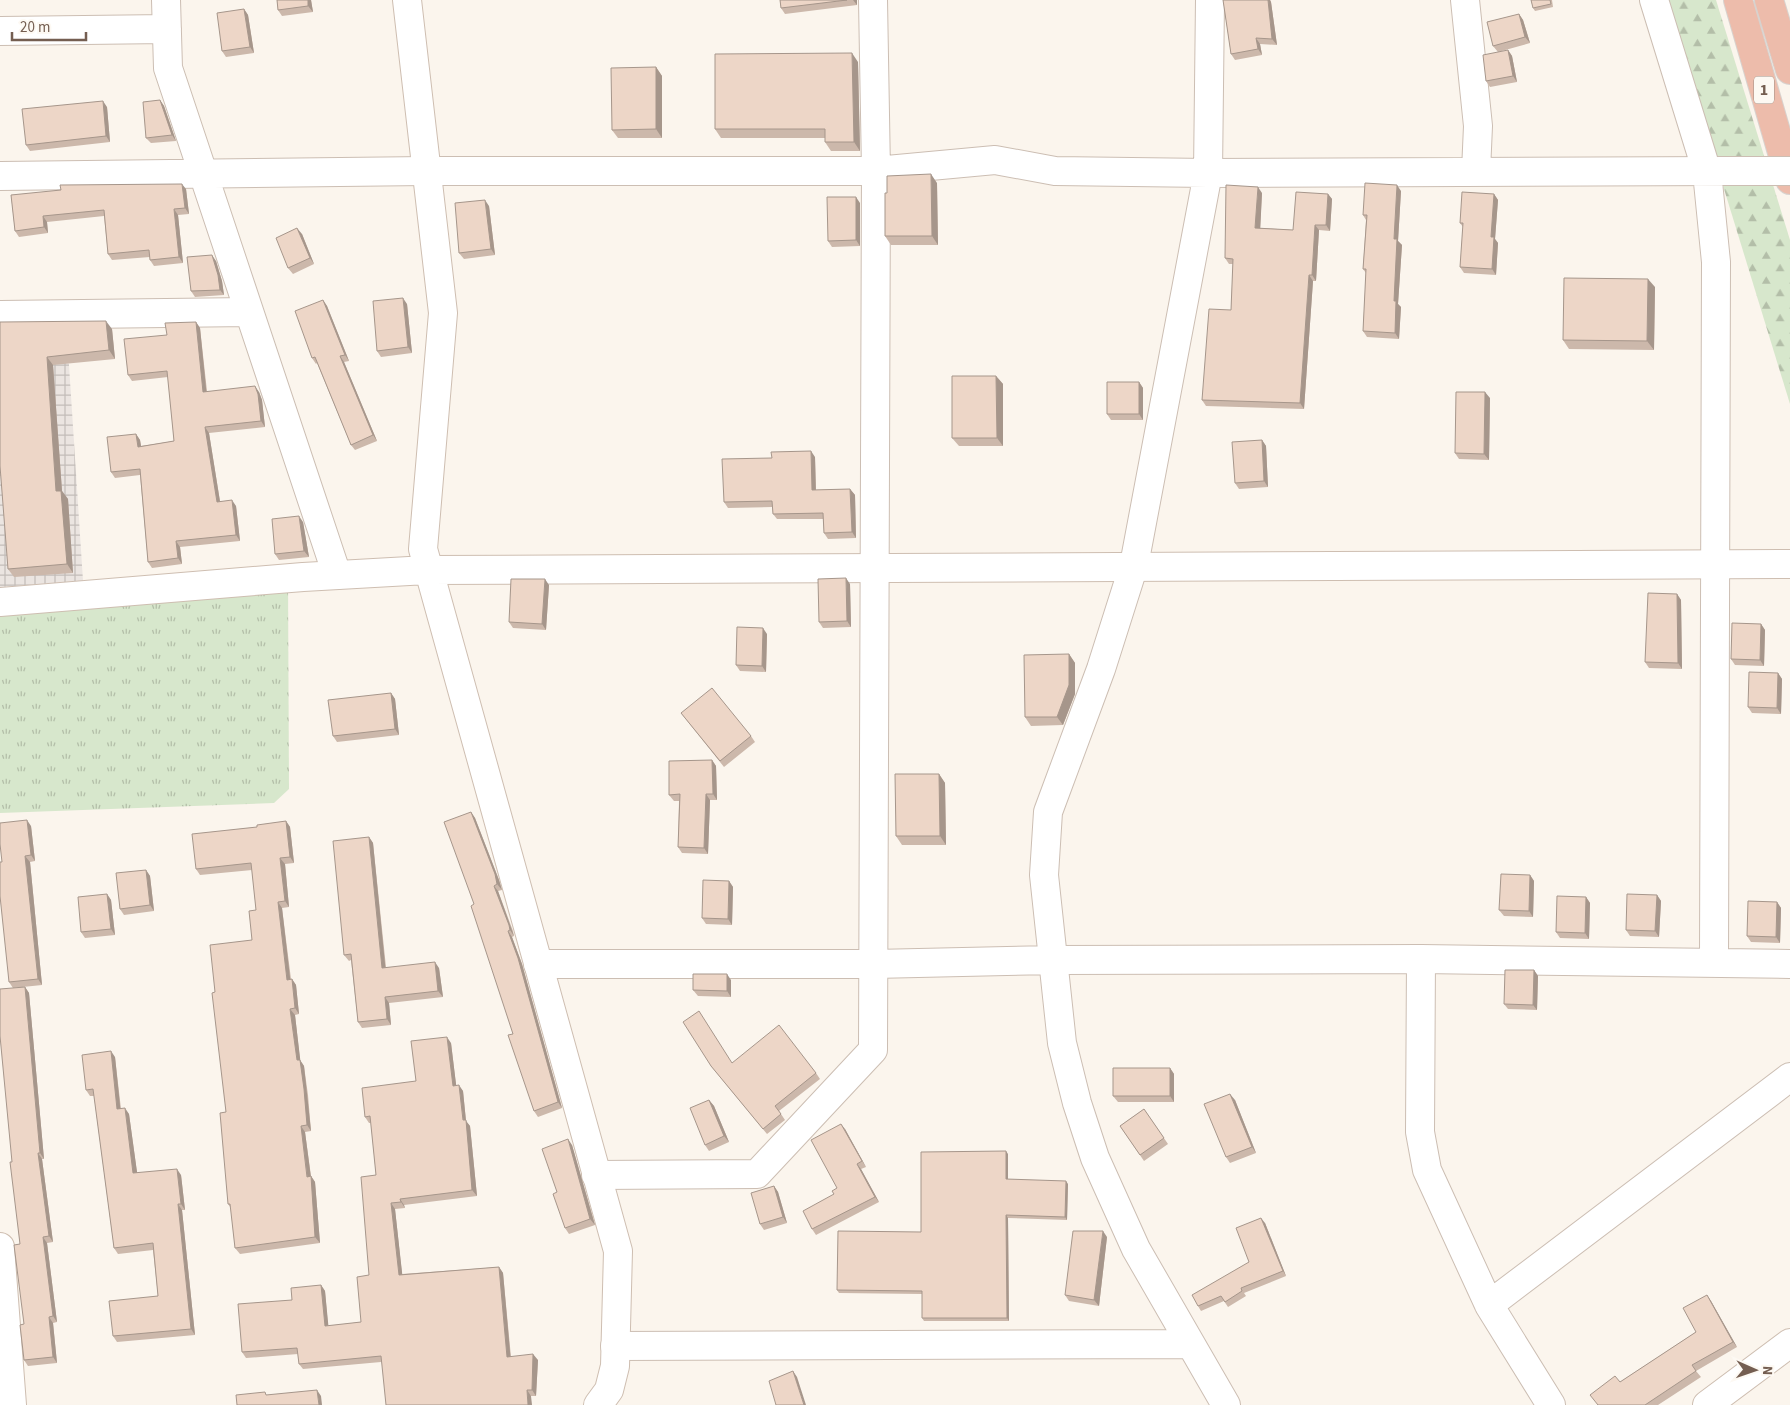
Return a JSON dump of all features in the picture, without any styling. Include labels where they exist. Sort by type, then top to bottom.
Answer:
[{"type":"highway","name":"1","points":[[1738,0],[1790,180]]},
{"type":"highway","name":"1","points":[[1769,0],[1790,70]]},
{"type":"street","points":[[166,0],[168,68],[337,574]]},
{"type":"street","points":[[407,0],[442,313],[422,549],[618,1251],[615,1366],[609,1390],[598,1405]]},
{"type":"street","points":[[596,1175],[757,1174],[873,1050],[876,171],[873,0]]},
{"type":"street","points":[[1210,0],[1208,173],[1134,566],[1101,668],[1048,812],[1044,875],[1055,960],[1062,1044],[1077,1103],[1095,1158],[1136,1249],[1226,1405]]},
{"type":"street","points":[[1465,0],[1478,126],[1476,171]]},
{"type":"street","points":[[1654,0],[1717,172],[1714,961]]},
{"type":"street","points":[[0,31],[167,29]]},
{"type":"street","points":[[0,176],[426,171],[876,171],[995,160],[1055,171],[1208,173],[1790,171]]},
{"type":"street","points":[[0,315],[249,312]]},
{"type":"street","points":[[0,602],[337,574],[427,570],[1790,564]]},
{"type":"street","points":[[538,964],[874,964],[1055,960],[1714,961],[1790,964]]},
{"type":"street","points":[[1421,960],[1420,1132],[1427,1170],[1489,1305],[1552,1405]]},
{"type":"street","points":[[1489,1305],[1790,1077]]},
{"type":"street","points":[[0,1247],[12,1405]]},
{"type":"street","points":[[615,1346],[1190,1344]]},
{"type":"street","points":[[1708,1405],[1790,1344]]},
{"type":"shaded area","points":[[66,319],[83,581],[0,587],[0,321]]},
{"type":"green space","points":[[1666,0],[1716,0],[1790,240],[1790,404]]},
{"type":"green space","points":[[288,578],[289,789],[274,803],[0,813],[0,602]]},
{"type":"building","points":[[277,0],[308,0],[308,6],[278,10]]},
{"type":"building","points":[[780,0],[847,0],[781,8]]},
{"type":"building","points":[[1223,0],[1268,0],[1272,39],[1256,38],[1258,49],[1231,54]]},
{"type":"building","points":[[1531,0],[1550,0],[1551,4],[1533,8]]},
{"type":"building","points":[[244,9],[250,47],[222,51],[217,13]]},
{"type":"building","points":[[1519,14],[1525,37],[1493,46],[1487,22]]},
{"type":"building","points":[[1508,50],[1513,76],[1486,81],[1483,55]]},
{"type":"building","points":[[852,53],[854,142],[825,142],[825,129],[715,129],[715,54]]},
{"type":"building","points":[[656,67],[656,129],[612,130],[611,68]]},
{"type":"building","points":[[160,100],[172,135],[146,138],[143,102]]},
{"type":"building","points":[[103,101],[106,136],[26,145],[22,109]]},
{"type":"building","points":[[931,174],[932,236],[885,236],[887,176]]},
{"type":"building","points":[[1365,183],[1397,185],[1394,239],[1397,239],[1394,301],[1396,301],[1395,333],[1363,331],[1366,269],[1363,269],[1367,215],[1363,215]]},
{"type":"building","points":[[182,184],[185,208],[174,209],[179,257],[150,260],[149,250],[108,254],[104,210],[43,216],[44,227],[15,231],[11,195],[61,190],[60,185]]},
{"type":"building","points":[[1226,185],[1258,187],[1255,228],[1293,230],[1296,192],[1328,194],[1326,225],[1315,225],[1312,275],[1309,275],[1300,403],[1202,400],[1209,309],[1231,310],[1233,259],[1225,258]]},
{"type":"building","points":[[1462,192],[1494,194],[1491,237],[1494,237],[1492,269],[1460,267],[1463,223],[1460,223]]},
{"type":"building","points":[[827,197],[856,197],[856,240],[828,241]]},
{"type":"building","points":[[485,200],[491,249],[459,253],[455,203]]},
{"type":"building","points":[[297,228],[310,258],[288,268],[276,238]]},
{"type":"building","points":[[212,255],[220,290],[191,291],[187,257]]},
{"type":"building","points":[[1564,278],[1648,279],[1647,341],[1563,340]]},
{"type":"building","points":[[403,298],[408,347],[377,351],[373,301]]},
{"type":"building","points":[[323,300],[345,355],[340,356],[373,435],[351,445],[315,357],[312,358],[295,311]]},
{"type":"building","points":[[106,321],[109,350],[47,357],[56,491],[61,491],[67,564],[8,569],[0,466],[0,322]]},
{"type":"building","points":[[196,322],[203,392],[255,386],[258,394],[261,421],[205,427],[217,502],[232,500],[236,535],[176,541],[178,558],[148,562],[140,469],[111,472],[107,437],[136,434],[138,447],[174,441],[167,371],[128,375],[124,339],[167,335],[165,323]]},
{"type":"building","points":[[952,376],[996,376],[997,438],[952,438]]},
{"type":"building","points":[[1107,382],[1139,382],[1139,414],[1107,414]]},
{"type":"building","points":[[1456,392],[1485,392],[1484,454],[1455,453]]},
{"type":"building","points":[[1262,440],[1264,481],[1235,483],[1232,442]]},
{"type":"building","points":[[811,451],[812,490],[850,489],[852,532],[824,533],[823,513],[773,514],[772,501],[724,502],[722,459],[772,458],[771,452]]},
{"type":"building","points":[[299,516],[304,551],[275,554],[272,519]]},
{"type":"building","points":[[846,578],[847,621],[819,622],[818,579]]},
{"type":"building","points":[[511,579],[545,579],[542,624],[509,622]]},
{"type":"building","points":[[1648,593],[1677,594],[1678,663],[1645,662]]},
{"type":"building","points":[[1732,623],[1761,624],[1760,660],[1731,659]]},
{"type":"building","points":[[737,627],[763,628],[762,666],[736,665]]},
{"type":"building","points":[[1069,654],[1069,685],[1057,717],[1025,717],[1024,655]]},
{"type":"building","points":[[1749,672],[1778,673],[1777,708],[1748,707]]},
{"type":"building","points":[[712,688],[751,736],[720,761],[681,713]]},
{"type":"building","points":[[391,693],[395,729],[333,736],[328,700]]},
{"type":"building","points":[[712,760],[713,794],[706,794],[704,848],[678,847],[680,794],[669,795],[669,761]]},
{"type":"building","points":[[895,774],[939,774],[940,836],[896,836]]},
{"type":"building","points":[[471,812],[495,874],[497,884],[494,886],[509,925],[510,930],[508,931],[518,958],[558,1102],[534,1111],[508,1035],[513,1034],[471,906],[474,904],[444,822]]},
{"type":"building","points":[[27,820],[31,855],[25,856],[38,979],[9,982],[0,896],[0,862],[2,862],[0,823]]},
{"type":"building","points":[[286,821],[290,857],[280,858],[285,901],[278,902],[287,980],[292,979],[295,1008],[290,1009],[297,1060],[300,1060],[304,1089],[307,1125],[301,1126],[307,1177],[311,1176],[315,1237],[235,1248],[230,1204],[228,1204],[220,1113],[226,1112],[212,993],[215,992],[210,945],[252,940],[249,911],[256,910],[251,863],[196,869],[192,834],[257,827],[257,825]]},
{"type":"building","points":[[369,837],[382,968],[435,962],[438,991],[385,997],[387,1019],[358,1022],[351,954],[344,955],[333,841]]},
{"type":"building","points":[[146,870],[150,905],[120,909],[116,873]]},
{"type":"building","points":[[1501,874],[1530,875],[1529,911],[1499,910]]},
{"type":"building","points":[[703,880],[729,881],[728,919],[702,918]]},
{"type":"building","points":[[107,894],[111,929],[81,932],[78,897]]},
{"type":"building","points":[[1627,894],[1657,895],[1655,931],[1626,930]]},
{"type":"building","points":[[1557,896],[1586,897],[1585,933],[1556,932]]},
{"type":"building","points":[[1748,901],[1777,902],[1776,937],[1747,936]]},
{"type":"building","points":[[1505,970],[1534,970],[1533,1005],[1504,1004]]},
{"type":"building","points":[[693,974],[727,974],[727,991],[693,990]]},
{"type":"building","points":[[25,987],[40,1153],[38,1153],[49,1236],[43,1237],[53,1316],[49,1317],[53,1357],[24,1360],[20,1325],[24,1324],[14,1245],[20,1244],[10,1162],[12,1162],[0,1036],[0,989]]},
{"type":"building","points":[[699,1011],[732,1063],[779,1025],[816,1073],[775,1106],[781,1114],[763,1129],[711,1066],[683,1022]]},
{"type":"building","points":[[447,1037],[453,1086],[459,1085],[463,1120],[466,1120],[472,1190],[400,1199],[401,1202],[391,1203],[399,1275],[499,1267],[507,1357],[533,1354],[532,1390],[527,1390],[528,1405],[386,1405],[381,1356],[299,1364],[297,1348],[242,1352],[238,1304],[292,1300],[291,1288],[321,1285],[325,1326],[361,1322],[357,1277],[369,1275],[361,1177],[376,1175],[370,1116],[365,1117],[362,1088],[416,1081],[411,1041]]},
{"type":"building","points":[[111,1051],[117,1109],[125,1108],[133,1173],[177,1169],[181,1204],[178,1204],[191,1329],[113,1336],[109,1301],[158,1296],[153,1243],[114,1248],[93,1089],[86,1090],[82,1055]]},
{"type":"building","points":[[1113,1068],[1170,1068],[1170,1096],[1113,1096]]},
{"type":"building","points":[[1230,1094],[1252,1147],[1226,1157],[1204,1104]]},
{"type":"building","points":[[709,1100],[724,1136],[705,1145],[690,1108]]},
{"type":"building","points":[[1144,1109],[1164,1138],[1140,1155],[1120,1126]]},
{"type":"building","points":[[841,1124],[862,1161],[857,1164],[875,1197],[812,1229],[803,1211],[834,1194],[832,1191],[837,1188],[811,1140]]},
{"type":"building","points":[[568,1139],[590,1219],[565,1228],[553,1194],[557,1192],[542,1149]]},
{"type":"building","points":[[1006,1151],[1006,1179],[1066,1181],[1065,1217],[1006,1215],[1007,1318],[922,1318],[922,1291],[837,1290],[838,1231],[921,1232],[921,1152]]},
{"type":"building","points":[[774,1186],[783,1217],[760,1224],[751,1193]]},
{"type":"building","points":[[1261,1218],[1283,1271],[1241,1288],[1242,1291],[1225,1302],[1221,1296],[1198,1306],[1192,1295],[1249,1262],[1236,1228]]},
{"type":"building","points":[[1073,1231],[1103,1231],[1094,1300],[1065,1295]]},
{"type":"building","points":[[1707,1295],[1733,1342],[1692,1365],[1696,1371],[1645,1405],[1598,1405],[1590,1395],[1615,1376],[1620,1382],[1696,1332],[1683,1308]]},
{"type":"building","points":[[793,1371],[804,1405],[776,1405],[769,1381]]},
{"type":"building","points":[[317,1390],[319,1405],[237,1405],[236,1395],[265,1392],[266,1395]]}]
